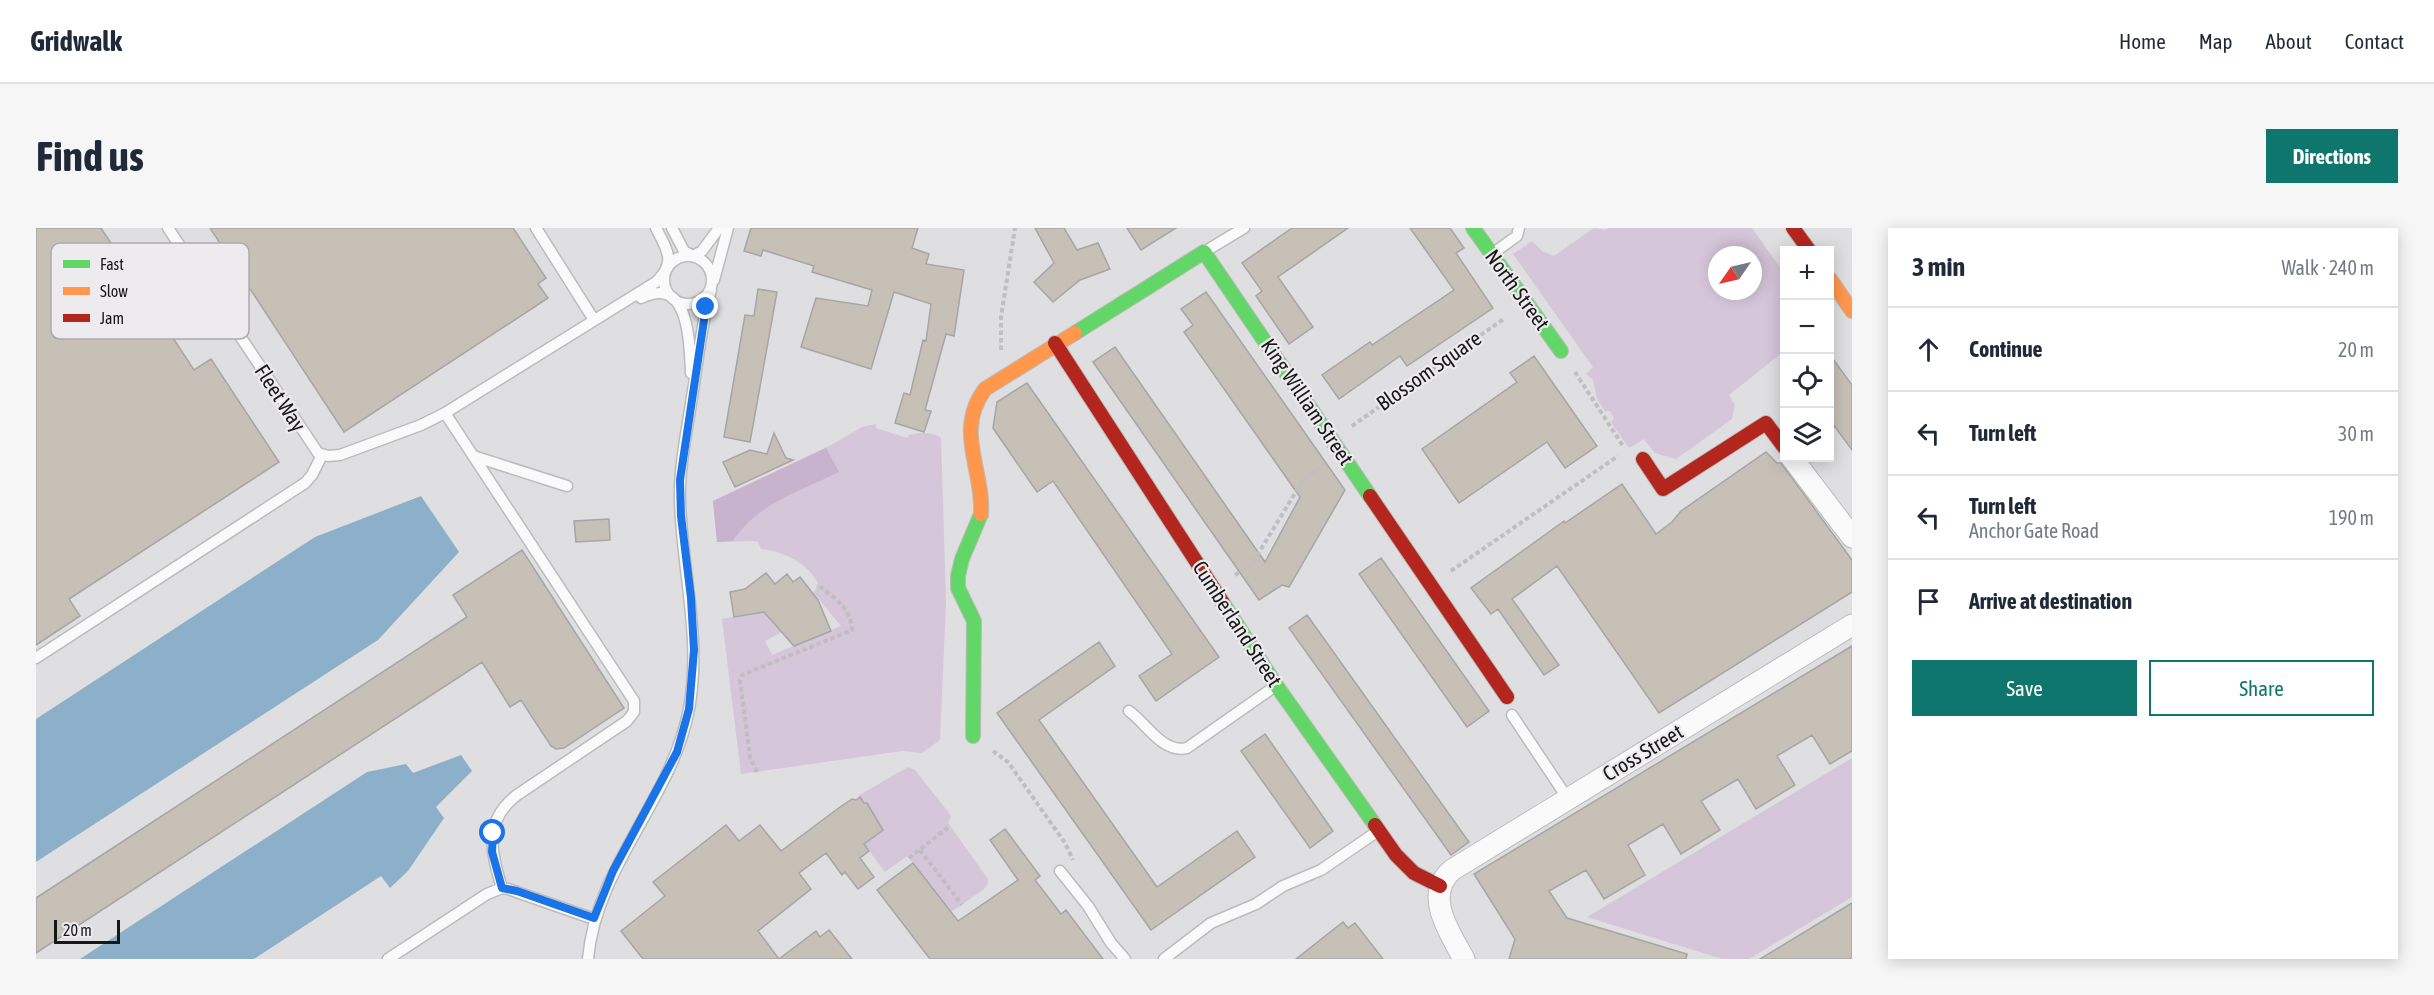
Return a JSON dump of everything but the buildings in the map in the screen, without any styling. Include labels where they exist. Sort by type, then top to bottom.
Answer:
[{"type":"street","name":"North Street","points":[[1473,228],[1562,351]]},
{"type":"street","points":[[1795,229],[1806,246]]},
{"type":"street","points":[[973,736],[974,621],[958,588],[958,568],[980,519],[981,510],[971,445],[973,404],[985,389],[1204,252]]},
{"type":"street","name":"King William Street","points":[[1204,252],[1507,697]]},
{"type":"street","points":[[1834,285],[1852,311]]},
{"type":"street","name":"Cumberland Street","points":[[1055,344],[1276,685],[1396,855],[1408,868],[1440,886]]},
{"type":"street","points":[[1643,459],[1662,489],[1766,423],[1780,441]]},
{"type":"street","points":[[1795,462],[1852,537]]},
{"type":"street","name":"Cross Street","points":[[1440,886],[1447,874],[1457,867],[1852,625]]},
{"type":"street","points":[[1440,886],[1438,896],[1442,912],[1464,959]]},
{"type":"lane","name":"Fleet Way","points":[[168,228],[178,243]]},
{"type":"lane","points":[[536,228],[594,320]]},
{"type":"lane","points":[[656,228],[669,254],[665,287],[686,318],[693,394]]},
{"type":"lane","points":[[607,312],[656,293],[664,293],[684,304],[693,304],[705,298],[712,288],[709,267],[702,260],[684,250],[672,228]]},
{"type":"lane","points":[[36,658],[305,483],[312,475],[322,455],[340,455],[421,425],[445,413],[652,285],[679,258],[693,256],[702,251],[719,228]]},
{"type":"lane","points":[[588,959],[594,918],[613,871],[677,752],[689,709],[694,650],[691,598],[680,499],[683,458],[704,314],[728,228]]},
{"type":"lane","points":[[1204,252],[1244,228]]},
{"type":"lane","points":[[1492,254],[1516,236],[1519,228]]},
{"type":"lane","name":"Fleet Way","points":[[241,339],[311,445],[322,455]]},
{"type":"lane","points":[[445,413],[634,701],[634,712],[627,721],[522,791],[502,809],[494,827],[492,845],[502,888]]},
{"type":"lane","points":[[473,456],[567,486]]},
{"type":"lane","points":[[1129,711],[1160,740],[1171,748],[1180,750],[1187,748],[1276,685]]},
{"type":"lane","points":[[1512,715],[1568,799]]},
{"type":"lane","points":[[1164,959],[1211,923],[1256,904],[1283,885],[1321,870],[1379,830]]},
{"type":"lane","points":[[1060,872],[1088,906],[1111,943],[1125,959]]},
{"type":"lane","points":[[388,959],[487,894],[502,888],[594,918]]},
{"type":"path","points":[[1002,378],[1000,317],[1015,228]]},
{"type":"path","name":"Blossom Square","points":[[1332,440],[1527,303]]},
{"type":"path","points":[[1431,585],[1625,450],[1562,351]]},
{"type":"path","points":[[1214,589],[1252,564],[1303,480],[1341,453]]},
{"type":"path","points":[[757,772],[749,749],[740,681],[742,675],[852,630],[850,618],[836,598],[818,585]]},
{"type":"path","points":[[973,736],[1008,762],[1040,811],[1065,843],[1075,864],[1060,872]]},
{"type":"path","points":[[909,858],[950,826]]},
{"type":"path","points":[[920,850],[962,905]]},
{"type":"shaded area","points":[[1594,228],[1606,230],[1609,228],[1752,228],[1780,267],[1780,354],[1729,395],[1735,405],[1732,419],[1676,459],[1655,453],[1644,439],[1629,448],[1611,422],[1614,418],[1610,411],[1605,411],[1597,399],[1593,380],[1586,374],[1593,367],[1513,254],[1532,241],[1542,251],[1554,256]]},
{"type":"shaded area","points":[[876,424],[876,428],[907,438],[909,435],[926,433],[941,438],[946,602],[940,740],[922,753],[902,751],[741,774],[722,619],[766,611],[782,632],[765,641],[772,655],[841,626],[814,593],[818,583],[814,576],[794,559],[761,549],[758,542],[754,541],[717,542],[713,501],[833,444],[862,427]]},
{"type":"shaded area","points":[[826,448],[839,472],[767,508],[754,517],[733,541],[717,542],[713,501]]},
{"type":"shaded area","points":[[1852,758],[1852,897],[1749,959],[1722,959],[1587,917]]},
{"type":"shaded area","points":[[908,767],[915,770],[949,813],[951,816],[948,823],[988,879],[984,889],[951,912],[907,856],[885,872],[864,844],[883,830],[867,803],[864,803],[858,796]]},
{"type":"water","points":[[421,496],[459,552],[378,640],[36,862],[36,719],[315,537]]},
{"type":"water","points":[[461,755],[472,771],[436,807],[444,818],[408,871],[390,888],[381,876],[254,959],[80,959],[367,772],[406,764],[413,773]]},
{"type":"traffic: fast","points":[[1473,228],[1561,351]]},
{"type":"traffic: fast","points":[[1075,333],[1204,252],[1370,496]]},
{"type":"traffic: fast","points":[[973,736],[974,621],[958,588],[958,576],[962,559],[981,514]]},
{"type":"traffic: fast","points":[[1223,603],[1276,685],[1375,825]]},
{"type":"traffic: slow","points":[[1834,285],[1852,311]]},
{"type":"traffic: slow","points":[[981,514],[979,482],[971,435],[976,405],[985,389],[1075,333]]},
{"type":"traffic: jam","points":[[1793,228],[1806,246]]},
{"type":"traffic: jam","points":[[1055,343],[1223,603]]},
{"type":"traffic: jam","points":[[1643,459],[1663,489],[1766,423],[1780,442]]},
{"type":"traffic: jam","points":[[1370,496],[1507,697]]},
{"type":"traffic: jam","points":[[1375,825],[1396,855],[1414,873],[1440,886]]},
{"type":"route","points":[[493,833],[492,852],[502,888],[594,918],[613,871],[677,752],[689,709],[694,650],[691,598],[681,516],[680,480],[706,307]]}]
